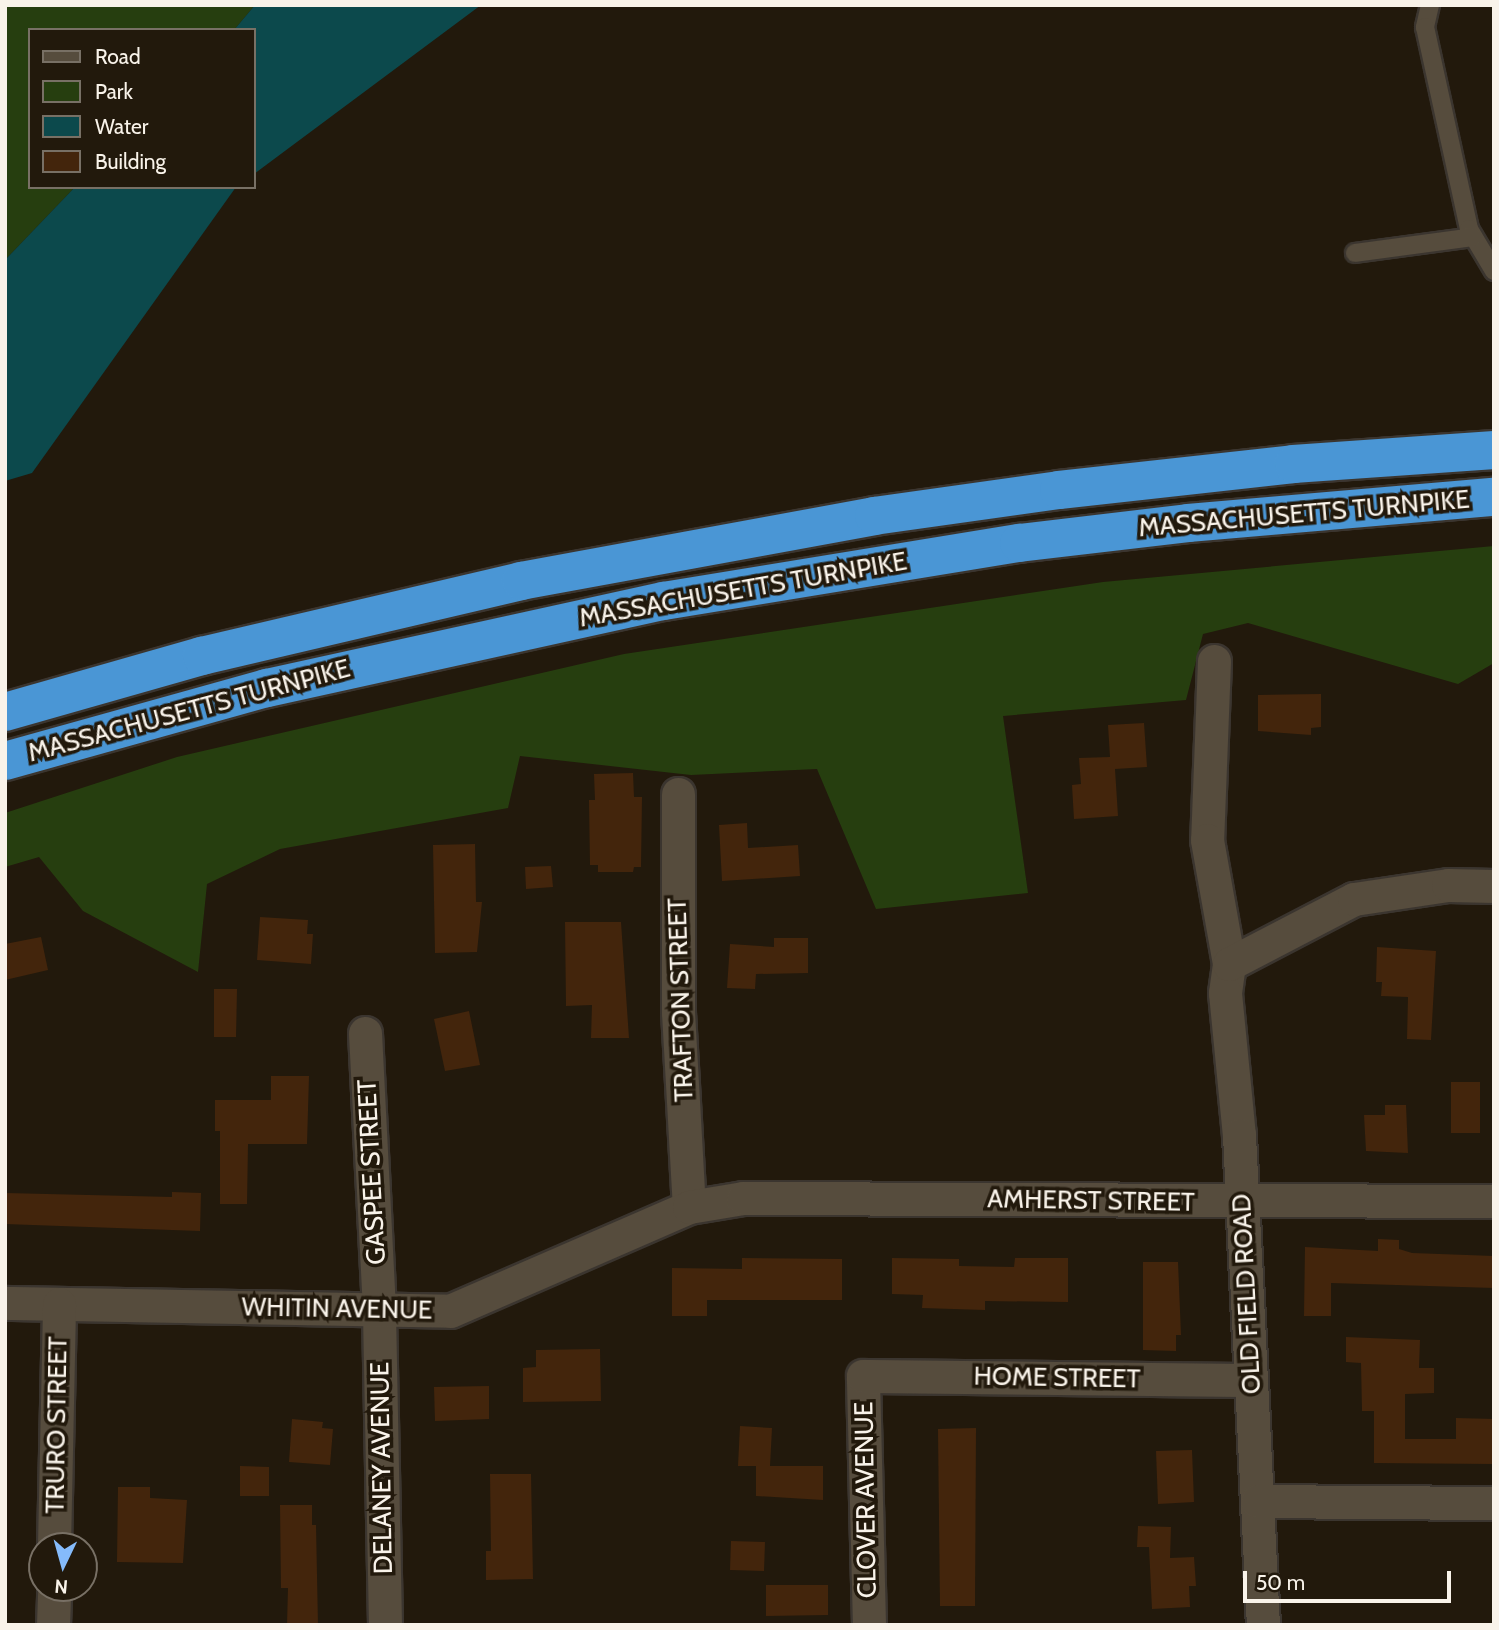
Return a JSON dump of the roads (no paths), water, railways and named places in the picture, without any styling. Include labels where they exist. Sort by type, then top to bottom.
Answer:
[{"type":"highway","name":"MASSACHUSETTS TURNPIKE","points":[[5,712],[202,656],[521,581],[874,516],[1059,490],[1280,466],[1494,450]]},
{"type":"highway","name":"MASSACHUSETTS TURNPIKE","points":[[5,761],[377,662],[664,601],[1019,543],[1188,523],[1494,497]]},
{"type":"street","name":"OLD FIELD ROAD","points":[[1214,661],[1207,840],[1229,964],[1225,993],[1242,1202],[1263,1625]]},
{"type":"street","name":"TRAFTON STREET","points":[[678,794],[678,1012],[690,1207]]},
{"type":"street","points":[[1229,964],[1354,899],[1448,885],[1494,886]]},
{"type":"street","name":"GASPEE STREET","points":[[365,1033],[379,1312]]},
{"type":"street","name":"AMHERST STREET","points":[[690,1207],[743,1198],[1494,1201]]},
{"type":"street","name":"WHITIN AVENUE","points":[[5,1303],[379,1312],[450,1311],[690,1207]]},
{"type":"street","name":"TRURO STREET","points":[[54,1532],[59,1304]]},
{"type":"street","name":"DELANEY AVENUE","points":[[379,1312],[385,1625]]},
{"type":"street","name":"HOME STREET","points":[[863,1376],[1251,1380]]},
{"type":"street","name":"CLOVER AVENUE","points":[[863,1376],[869,1625]]},
{"type":"street","points":[[1257,1501],[1494,1503]]},
{"type":"street","points":[[53,1625],[54,1602]]},
{"type":"lane","points":[[1430,5],[1425,27],[1473,237],[1494,271]]},
{"type":"lane","points":[[1355,253],[1473,237]]},
{"type":"water","points":[[255,5],[481,5],[256,173],[256,28],[236,28]]},
{"type":"water","points":[[73,189],[235,189],[32,473],[5,481],[5,260]]}]
